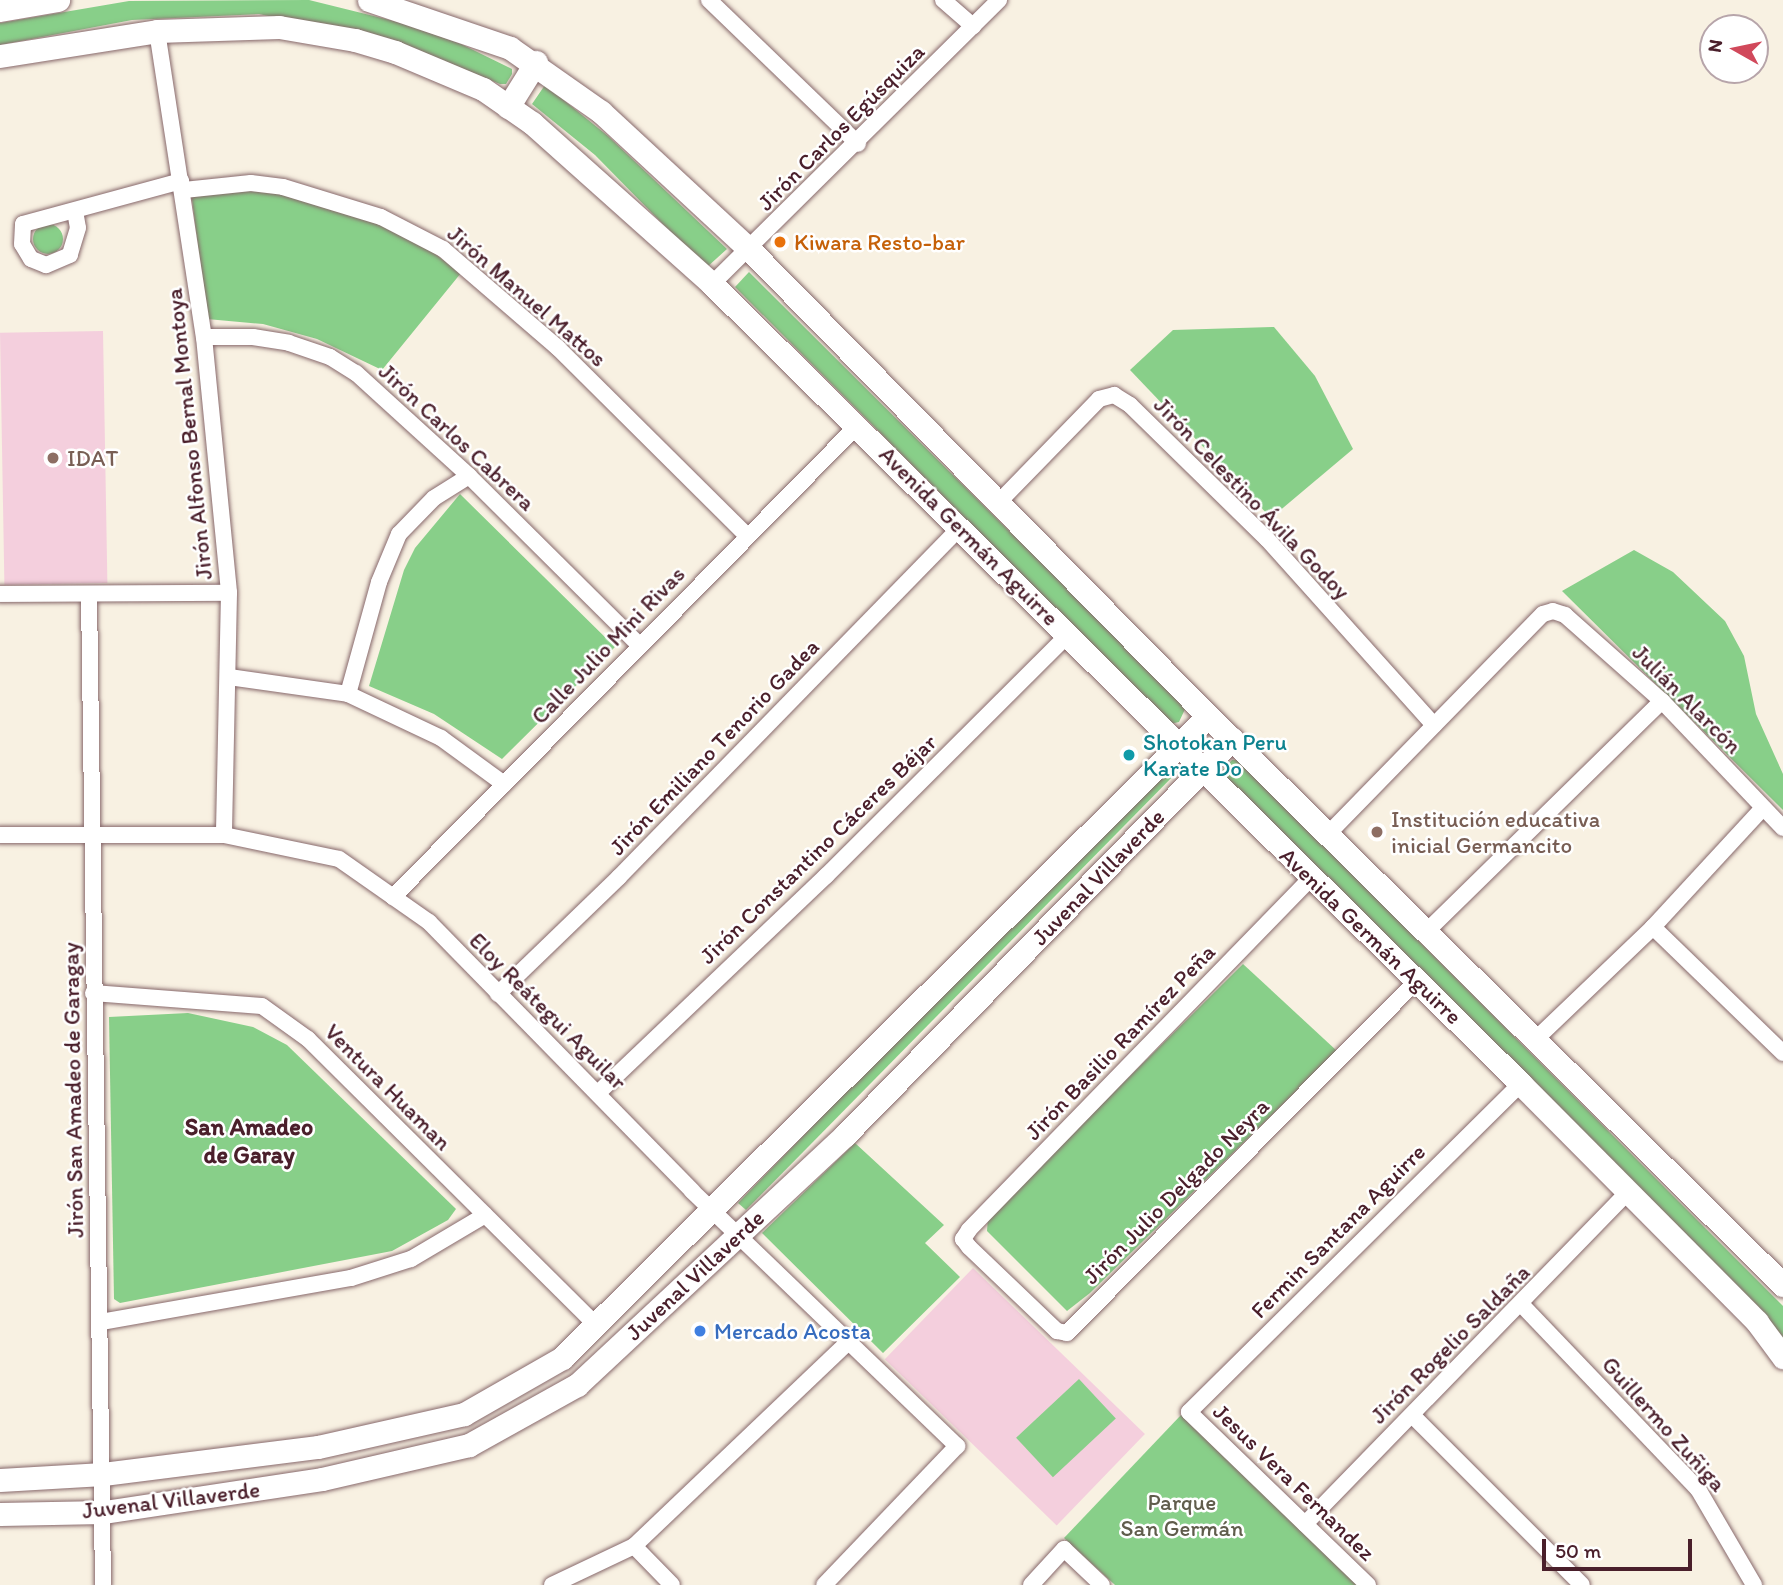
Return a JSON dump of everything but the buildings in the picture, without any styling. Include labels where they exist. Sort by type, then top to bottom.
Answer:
[{"type":"main road","points":[[0,9],[58,0]]},
{"type":"main road","name":"Avenida Germán Aguirre","points":[[369,0],[460,28],[536,62],[601,113],[750,250],[1208,716],[1428,930],[1783,1285]]},
{"type":"main road","name":"Avenida Germán Aguirre","points":[[0,56],[156,30],[244,25],[355,40],[483,89],[508,107],[712,284],[857,426],[1180,746],[1202,771],[1417,979],[1626,1194],[1757,1322],[1783,1357]]},
{"type":"main road","points":[[0,74],[24,52]]},
{"type":"main road","points":[[508,107],[536,62]]},
{"type":"main road","name":"Juvenal Villaverde","points":[[0,1480],[103,1474],[318,1447],[464,1414],[562,1358],[1208,716]]},
{"type":"main road","name":"Juvenal Villaverde","points":[[0,1514],[104,1512],[322,1479],[469,1445],[578,1385],[845,1135],[1232,739]]},
{"type":"street","points":[[709,0],[858,144]]},
{"type":"street","points":[[943,0],[973,26]]},
{"type":"street","name":"Jirón Carlos Egúsquiza","points":[[712,284],[858,144],[999,0]]},
{"type":"street","name":"Jirón Alfonso Bernal Montoya","points":[[156,30],[183,185],[204,337],[229,593],[225,835]]},
{"type":"street","name":"Jirón Manuel Mattos","points":[[75,211],[183,185],[251,183],[284,187],[381,217],[443,249],[558,348],[747,536]]},
{"type":"street","name":"Jirón Carlos Cabrera","points":[[204,337],[272,340],[330,357],[368,382],[469,476],[639,646]]},
{"type":"street","name":"Jirón Celestino Ávila Godoy","points":[[998,503],[1099,399],[1114,395],[1130,405],[1257,530],[1434,725]]},
{"type":"street","name":"Calle Julio Mini Rivas","points":[[393,897],[857,426]]},
{"type":"street","points":[[348,694],[379,582],[398,534],[434,498],[469,476]]},
{"type":"street","name":"Jirón Emiliano Tenorio Gadea","points":[[498,994],[619,877],[960,528]]},
{"type":"street","points":[[0,594],[229,593]]},
{"type":"street","name":"Jirón San Amadeo de Garagay","points":[[89,594],[89,835],[101,1322],[103,1585]]},
{"type":"street","name":"Julián Alarcón","points":[[1434,725],[1543,614],[1553,611],[1565,615],[1662,701],[1783,828]]},
{"type":"street","name":"Jirón Constantino Cáceres Béjar","points":[[598,1093],[826,876],[1068,635]]},
{"type":"street","points":[[229,677],[348,694],[441,738],[504,784]]},
{"type":"street","points":[[1428,930],[1662,701]]},
{"type":"street","points":[[1329,833],[1434,725]]},
{"type":"street","points":[[1537,1038],[1653,927],[1763,808]]},
{"type":"street","name":"Eloy Reátegui Aguilar","points":[[0,835],[225,835],[339,859],[429,922],[738,1234],[957,1446],[824,1585]]},
{"type":"street","name":"Jirón Basilio Ramírez Peña","points":[[963,1239],[1311,878]]},
{"type":"street","points":[[1653,927],[1783,1053]]},
{"type":"street","name":"Jirón Julio Delgado Neyra","points":[[963,1239],[1057,1331],[1067,1332],[1417,979]]},
{"type":"street","name":"Ventura Huaman","points":[[93,993],[262,1006],[308,1039],[597,1326]]},
{"type":"street","name":"Fermin Santana Aguirre","points":[[1189,1412],[1521,1084]]},
{"type":"street","name":"Jirón Rogelio Saldaña","points":[[1305,1524],[1522,1305],[1626,1194]]},
{"type":"street","points":[[101,1322],[351,1278],[411,1259],[485,1215]]},
{"type":"street","name":"Guillermo Zuñiga","points":[[1522,1305],[1698,1489],[1754,1585]]},
{"type":"street","points":[[552,1585],[634,1546],[848,1342]]},
{"type":"street","name":"Jesus Vera Fernandez","points":[[1189,1412],[1368,1585]]},
{"type":"street","points":[[1412,1415],[1582,1585]]},
{"type":"street","points":[[634,1546],[672,1585]]},
{"type":"street","points":[[1031,1585],[1064,1549],[1102,1585]]},
{"type":"shaded area","name":"IDAT","points":[[103,331],[107,583],[4,585],[0,333]]},
{"type":"shaded area","points":[[973,1268],[1145,1434],[1057,1525],[885,1359]]},
{"type":"green space","points":[[309,0],[406,24],[461,44],[512,69],[512,74],[506,84],[500,84],[399,43],[259,14],[132,20],[0,45],[0,23],[129,1]]},
{"type":"green space","points":[[545,85],[608,136],[727,249],[706,268],[595,155],[532,104]]},
{"type":"green space","points":[[233,188],[279,193],[355,213],[412,237],[461,273],[382,370],[317,339],[263,324],[207,319],[191,191]]},
{"type":"green space","points":[[48,224],[59,228],[63,239],[59,250],[48,254],[37,250],[33,239],[37,228]]},
{"type":"green space","points":[[749,272],[1186,707],[1179,722],[1170,724],[735,287]]},
{"type":"green space","points":[[1274,327],[1315,376],[1353,449],[1271,518],[1130,370],[1173,330]]},
{"type":"green space","points":[[460,494],[615,647],[502,759],[434,714],[369,686],[404,570],[415,548]]},
{"type":"green space","points":[[1634,550],[1673,572],[1725,621],[1744,656],[1756,714],[1783,774],[1783,810],[1562,591]]},
{"type":"green space","points":[[1172,757],[1182,767],[746,1210],[738,1203]]},
{"type":"green space","points":[[1232,760],[1238,760],[1783,1306],[1783,1339],[1219,774]]},
{"type":"green space","points":[[1243,964],[1337,1051],[1090,1293],[1067,1311],[987,1231],[988,1217]]},
{"type":"green space","points":[[188,1013],[253,1027],[287,1045],[456,1209],[448,1220],[392,1251],[120,1303],[114,1299],[109,1017]]},
{"type":"green space","points":[[855,1143],[944,1225],[925,1243],[960,1277],[883,1353],[762,1233]]},
{"type":"green space","points":[[1079,1379],[1116,1418],[1053,1477],[1016,1438]]},
{"type":"green space","name":"Parque San Germán","points":[[1181,1415],[1358,1585],[1115,1585],[1064,1538]]},
{"type":"place","name":"Kiwara Resto-bar","points":[[780,242]]},
{"type":"place","name":"IDAT","points":[[53,458]]},
{"type":"place","name":"Shotokan Peru Karate Do","points":[[1129,755]]},
{"type":"place","name":"Institución educativa inicial Germancito","points":[[1377,832]]},
{"type":"place","name":"Mercado Acosta","points":[[700,1331]]},
{"type":"district","name":"San Amadeo de Garay","points":[[249,1141]]}]
